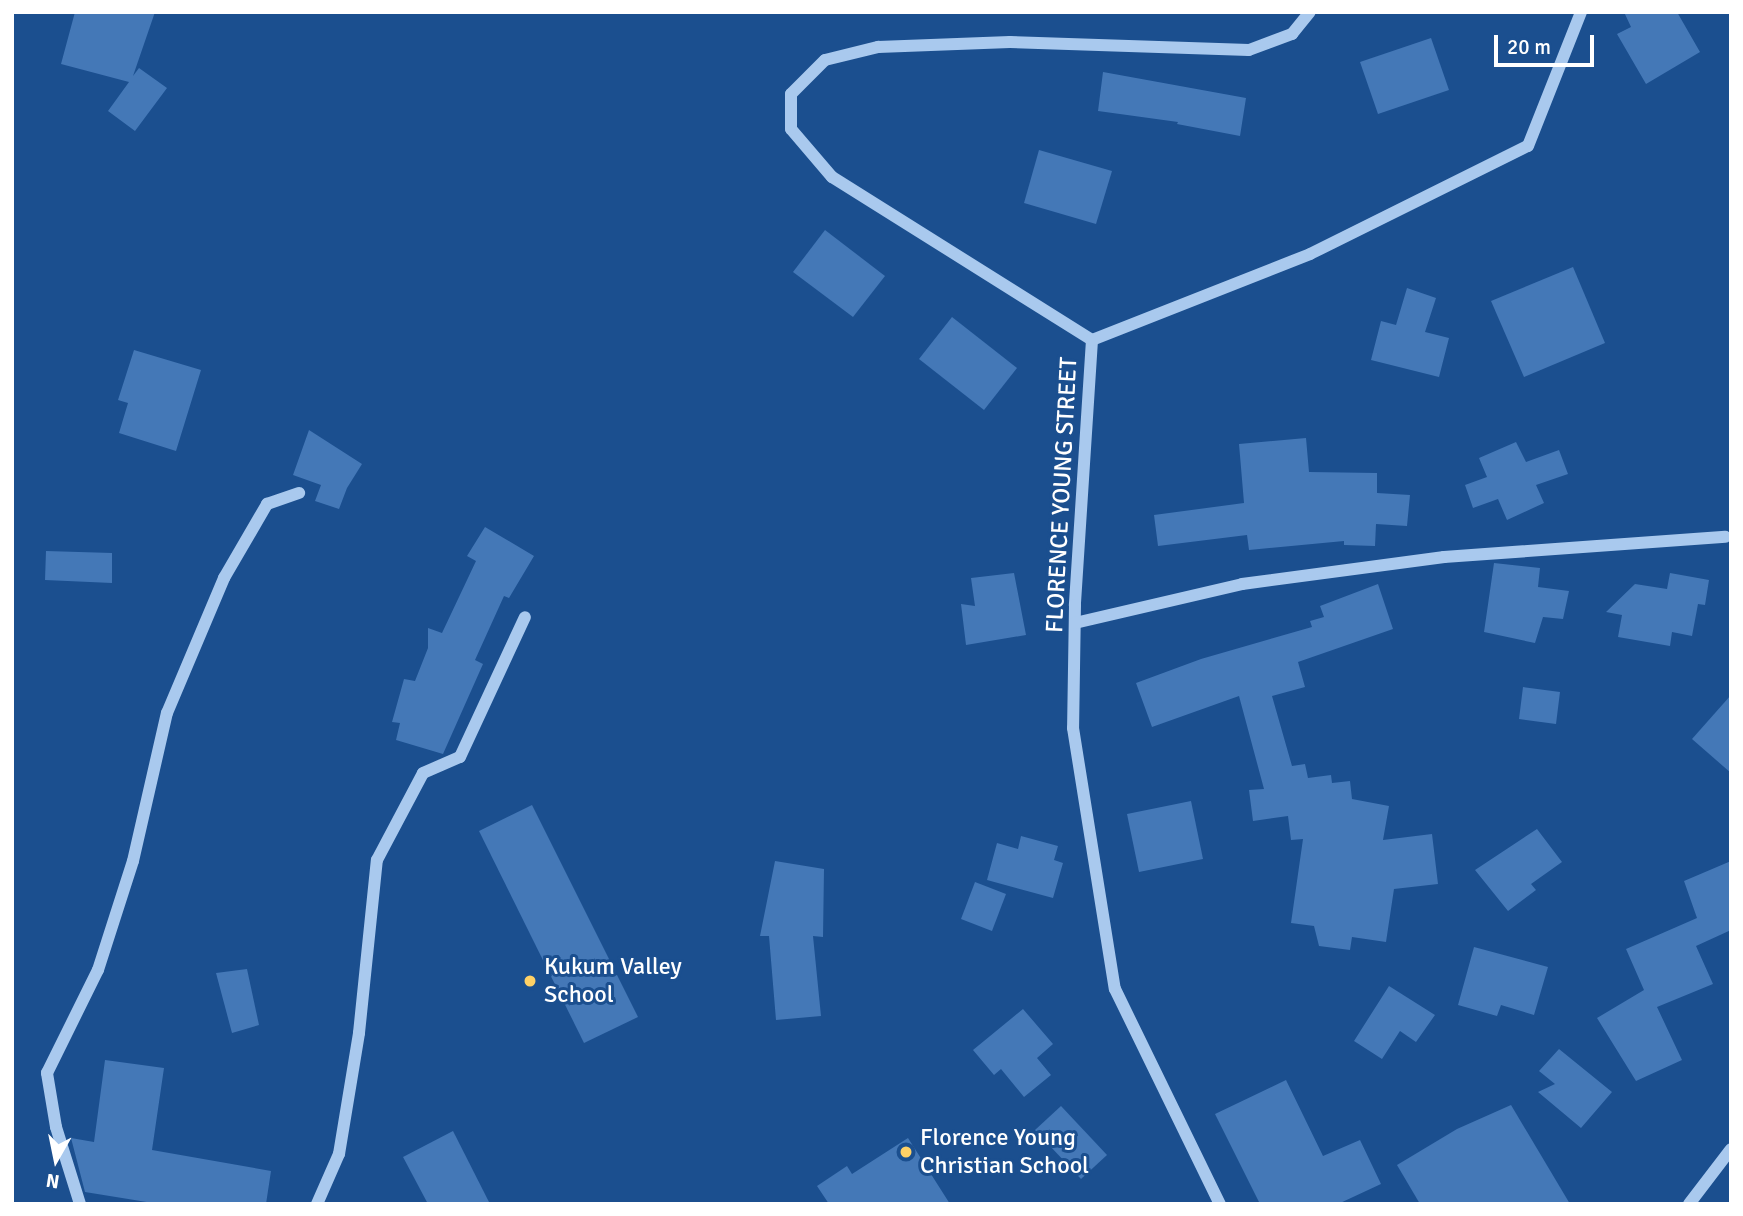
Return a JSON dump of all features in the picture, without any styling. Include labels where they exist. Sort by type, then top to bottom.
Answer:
[{"type":"street","points":[[1092,340],[832,177],[792,129],[791,94],[825,60],[878,47],[1010,42],[1249,50],[1293,34],[1310,12]]},
{"type":"street","name":"FLORENCE YOUNG STREET","points":[[1220,1204],[1115,989],[1073,729],[1075,623],[1092,340],[1310,254],[1528,146],[1581,12]]},
{"type":"street","points":[[80,1204],[56,1127],[47,1073],[98,970],[132,861],[167,713],[224,578],[267,504],[299,492]]},
{"type":"street","points":[[1075,623],[1242,584],[1430,558],[1726,537]]},
{"type":"street","points":[[317,1204],[339,1154],[359,1033],[377,860],[423,773],[460,757],[525,617]]},
{"type":"street","points":[[1689,1204],[1731,1149]]},
{"type":"building","points":[[75,12],[155,12],[133,76],[139,68],[167,88],[135,131],[108,111],[129,82],[61,64]]},
{"type":"building","points":[[1624,12],[1677,12],[1700,52],[1646,84],[1617,34],[1631,27]]},
{"type":"building","points":[[1431,38],[1449,90],[1378,114],[1360,62]]},
{"type":"building","points":[[1103,72],[1246,98],[1240,136],[1177,124],[1178,122],[1098,111]]},
{"type":"building","points":[[1039,150],[1112,171],[1096,224],[1024,203]]},
{"type":"building","points":[[825,230],[885,276],[853,317],[793,272]]},
{"type":"building","points":[[1573,267],[1605,343],[1524,377],[1491,301]]},
{"type":"building","points":[[1407,288],[1436,298],[1425,332],[1449,338],[1439,377],[1371,360],[1381,321],[1396,325]]},
{"type":"building","points":[[952,317],[1017,368],[984,410],[919,359]]},
{"type":"building","points":[[134,350],[201,370],[176,451],[119,433],[128,403],[118,400]]},
{"type":"building","points":[[309,430],[362,464],[347,488],[339,509],[315,501],[321,485],[293,475]]},
{"type":"building","points":[[1306,438],[1309,472],[1377,473],[1377,493],[1410,495],[1407,526],[1376,524],[1375,546],[1344,545],[1344,541],[1249,550],[1247,535],[1158,546],[1154,515],[1244,503],[1239,444]]},
{"type":"building","points":[[1516,442],[1526,462],[1559,450],[1568,474],[1536,485],[1544,503],[1507,520],[1498,499],[1473,508],[1465,485],[1487,477],[1479,458]]},
{"type":"building","points":[[485,527],[534,556],[509,598],[504,596],[475,660],[483,664],[443,754],[396,740],[400,723],[392,722],[404,679],[415,681],[428,648],[428,628],[442,633],[476,561],[467,556]]},
{"type":"building","points":[[46,551],[112,553],[112,583],[45,580]]},
{"type":"building","points":[[1494,563],[1540,568],[1538,587],[1569,591],[1563,619],[1543,617],[1535,643],[1484,632]]},
{"type":"building","points":[[1014,573],[1026,635],[966,645],[961,604],[975,606],[971,578]]},
{"type":"building","points":[[1670,573],[1709,580],[1705,605],[1698,604],[1692,636],[1672,632],[1670,646],[1618,637],[1622,615],[1606,612],[1635,584],[1667,589]]},
{"type":"building","points":[[1378,584],[1393,629],[1298,662],[1305,687],[1272,696],[1292,766],[1305,764],[1308,778],[1331,775],[1332,783],[1350,781],[1352,799],[1389,806],[1383,840],[1432,834],[1438,884],[1394,889],[1386,942],[1352,937],[1350,950],[1319,946],[1314,926],[1291,923],[1303,839],[1291,840],[1288,816],[1253,821],[1249,790],[1264,789],[1239,696],[1152,727],[1136,683],[1201,659],[1312,627],[1310,621],[1324,617],[1320,606]]},
{"type":"building","points":[[1523,687],[1560,692],[1556,724],[1519,719]]},
{"type":"building","points":[[1731,695],[1731,773],[1692,739]]},
{"type":"building","points":[[1191,801],[1203,859],[1139,872],[1127,814]]},
{"type":"building","points":[[532,805],[638,1017],[584,1043],[479,831]]},
{"type":"building","points":[[1537,829],[1562,862],[1531,884],[1536,890],[1508,911],[1475,870]]},
{"type":"building","points":[[1021,836],[1058,846],[1054,860],[1063,863],[1053,898],[987,880],[997,843],[1018,849]]},
{"type":"building","points":[[775,861],[824,869],[823,937],[813,936],[821,1016],[776,1020],[769,936],[760,936]]},
{"type":"building","points":[[1731,861],[1731,930],[1696,946],[1713,984],[1657,1007],[1682,1060],[1636,1081],[1597,1018],[1644,990],[1626,949],[1697,918],[1684,881]]},
{"type":"building","points":[[975,882],[1006,894],[992,931],[961,919]]},
{"type":"building","points":[[1474,947],[1548,967],[1534,1015],[1501,1005],[1497,1016],[1458,1005]]},
{"type":"building","points":[[247,969],[259,1025],[232,1033],[216,973]]},
{"type":"building","points":[[1389,986],[1435,1015],[1416,1042],[1400,1031],[1382,1059],[1354,1041]]},
{"type":"building","points":[[1023,1009],[1053,1044],[1037,1058],[1051,1075],[1024,1097],[1001,1069],[994,1075],[973,1050]]},
{"type":"building","points":[[1559,1049],[1612,1092],[1581,1128],[1538,1092],[1555,1084],[1539,1071]]},
{"type":"building","points":[[105,1060],[164,1068],[152,1150],[271,1171],[266,1204],[159,1204],[85,1192],[71,1138],[94,1142]]},
{"type":"building","points":[[1286,1080],[1323,1156],[1360,1140],[1381,1184],[1338,1204],[1260,1204],[1215,1114]]},
{"type":"building","points":[[1511,1105],[1570,1204],[1420,1204],[1397,1165],[1457,1129]]},
{"type":"building","points":[[1061,1106],[1107,1155],[1081,1179],[1035,1130]]},
{"type":"building","points":[[453,1131],[490,1204],[428,1204],[403,1157]]},
{"type":"building","points":[[908,1138],[950,1204],[829,1204],[817,1186],[847,1166],[852,1174]]},
{"type":"place","name":"Kukum Valley School","points":[[530,981]]},
{"type":"place","name":"Florence Young Christian School","points":[[906,1152]]}]
